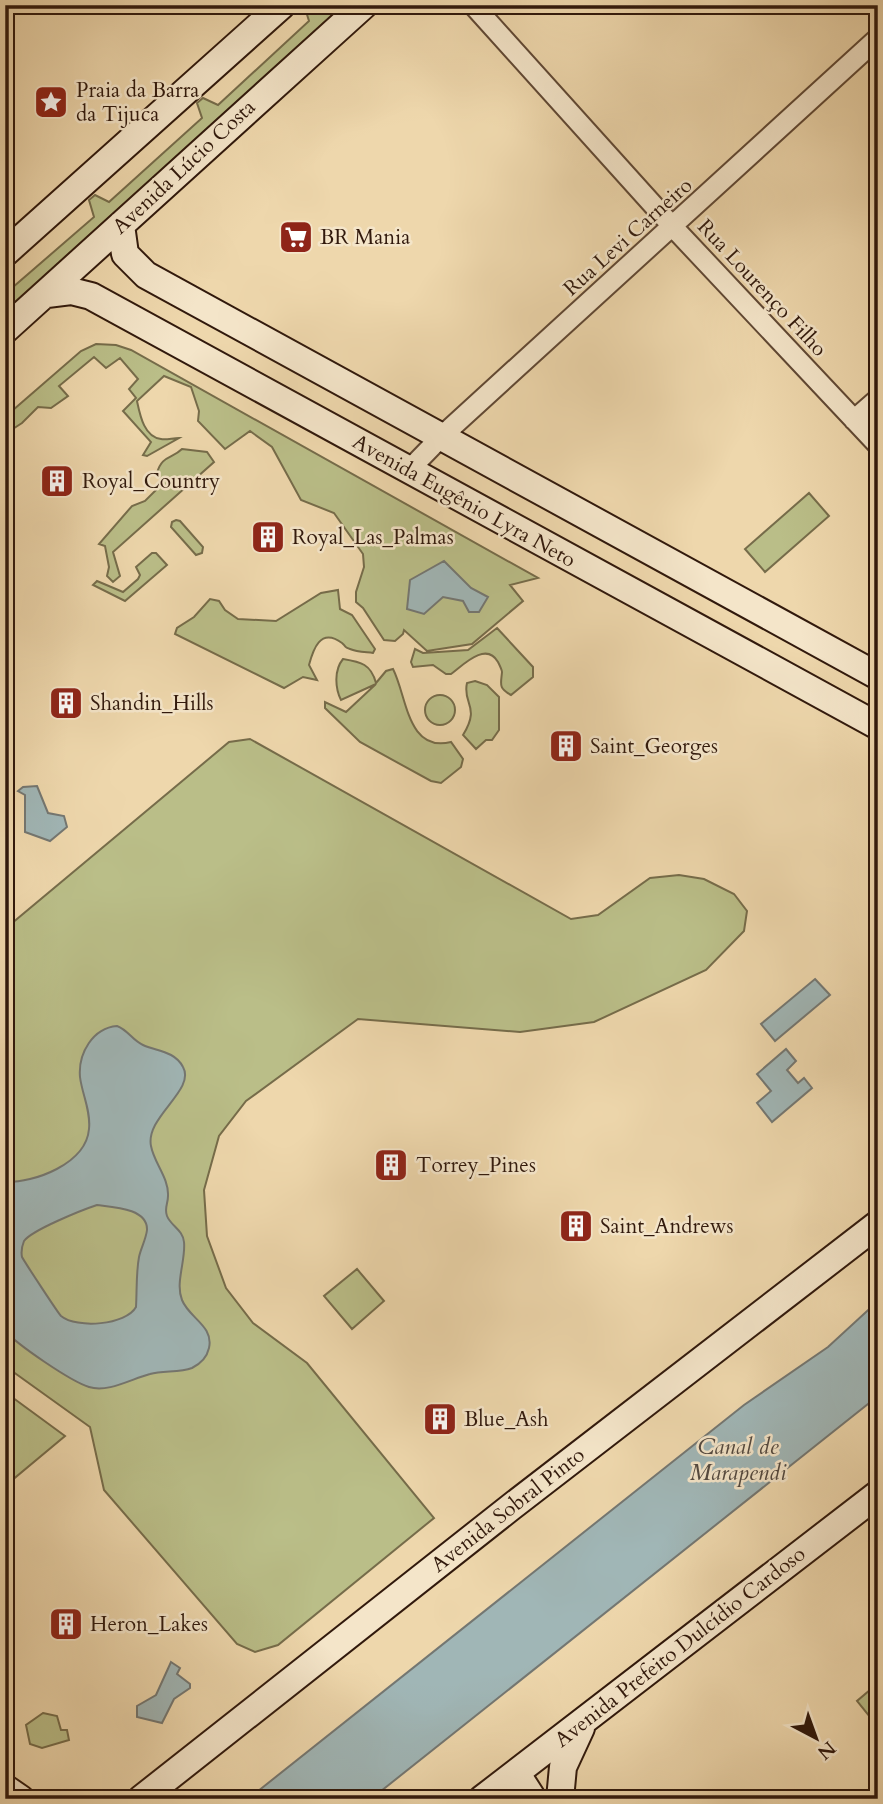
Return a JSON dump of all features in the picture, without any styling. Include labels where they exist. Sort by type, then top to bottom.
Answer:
[{"type":"street","points":[[5,253],[282,5]]},
{"type":"street","name":"Avenida Lúcio Costa","points":[[5,330],[364,5]]},
{"type":"street","name":"Rua Lourenço Filho","points":[[473,5],[673,227],[878,445]]},
{"type":"street","name":"Rua Levi Carneiro","points":[[409,470],[442,436],[878,38]]},
{"type":"street","points":[[121,225],[125,254],[146,275],[273,347],[442,436],[878,676]]},
{"type":"street","name":"Avenida Eugênio Lyra Neto","points":[[47,294],[71,291],[91,296],[878,726]]},
{"type":"street","points":[[854,421],[878,399]]},
{"type":"street","points":[[715,638],[736,599]]},
{"type":"street","name":"Avenida Sobral Pinto","points":[[141,1799],[500,1516],[878,1224]]},
{"type":"street","name":"Avenida Prefeito Dulcídio Cardoso","points":[[482,1799],[878,1494]]},
{"type":"street","points":[[560,1799],[563,1767],[584,1721]]},
{"type":"street","points":[[517,1774],[533,1799]]},
{"type":"street","points":[[5,1788],[20,1799]]},
{"type":"green space","points":[[304,5],[350,5],[5,316],[5,294],[94,217],[89,200],[95,195],[109,202],[202,118],[197,103],[203,98],[218,105],[309,21]]},
{"type":"green space","points":[[96,344],[116,345],[131,350],[538,578],[510,585],[523,601],[472,644],[427,651],[404,630],[395,641],[384,640],[356,602],[356,592],[364,567],[363,554],[334,513],[301,500],[272,447],[250,431],[225,449],[198,421],[199,411],[191,387],[164,376],[137,401],[150,434],[163,439],[179,438],[147,456],[143,455],[151,442],[123,411],[136,398],[129,389],[138,379],[120,358],[106,368],[94,357],[59,386],[68,396],[51,408],[38,407],[22,423],[5,434],[5,417],[81,351]]},
{"type":"green space","points":[[182,449],[207,452],[214,462],[113,552],[120,576],[113,582],[107,576],[109,567],[105,546],[99,544],[132,506],[145,501],[163,483],[157,473],[159,467],[164,460]]},
{"type":"green space","points":[[809,493],[829,516],[765,572],[745,549]]},
{"type":"green space","points":[[176,520],[180,521],[203,547],[202,553],[196,555],[171,527]]},
{"type":"green space","points":[[152,553],[156,553],[167,565],[125,601],[93,585],[97,581],[123,592],[138,579],[140,575],[136,567]]},
{"type":"green space","points":[[338,590],[340,609],[352,615],[375,649],[373,653],[359,651],[347,648],[334,639],[323,639],[315,647],[309,665],[317,680],[303,677],[284,688],[175,634],[177,628],[194,617],[210,599],[219,601],[225,610],[238,619],[276,621],[321,593]]},
{"type":"green space","points":[[497,628],[533,667],[533,677],[511,695],[502,688],[502,671],[498,662],[487,654],[475,657],[451,674],[446,674],[433,665],[413,667],[411,662],[415,649],[423,653],[468,650]]},
{"type":"green space","points":[[343,659],[364,665],[376,683],[386,671],[393,669],[417,731],[425,739],[436,743],[451,742],[463,759],[461,767],[441,783],[431,781],[360,742],[325,708],[325,702],[346,712],[376,684],[341,700],[336,679]]},
{"type":"green space","points":[[475,681],[487,685],[499,697],[499,730],[492,740],[486,740],[476,749],[463,735],[471,718],[467,683]]},
{"type":"green space","points":[[440,695],[451,699],[455,710],[451,721],[440,725],[429,721],[425,710],[429,699]]},
{"type":"green space","points":[[250,739],[571,919],[598,915],[650,878],[679,875],[704,879],[734,894],[747,911],[744,931],[706,970],[594,1022],[520,1032],[358,1019],[246,1101],[219,1136],[204,1190],[207,1236],[226,1288],[253,1323],[307,1363],[434,1518],[278,1645],[255,1652],[237,1644],[104,1490],[90,1427],[5,1366],[5,929],[229,742]]},
{"type":"green space","points":[[357,1269],[384,1301],[352,1329],[324,1296]]},
{"type":"green space","points":[[5,1392],[65,1436],[5,1486]]},
{"type":"green space","points":[[878,1684],[878,1727],[857,1701]]},
{"type":"green space","points":[[43,1713],[57,1716],[61,1730],[67,1730],[69,1740],[42,1748],[30,1744],[26,1725]]},
{"type":"water","points":[[444,561],[471,588],[488,597],[479,612],[469,612],[463,601],[443,597],[424,614],[407,609],[410,580]]},
{"type":"water","points":[[37,786],[48,813],[64,816],[67,827],[50,841],[25,832],[25,795],[18,791],[23,787]]},
{"type":"water","points":[[815,979],[830,995],[775,1041],[761,1024]]},
{"type":"water","points":[[108,1028],[121,1028],[139,1043],[175,1058],[183,1067],[183,1085],[155,1125],[151,1146],[168,1189],[167,1216],[184,1242],[180,1286],[182,1300],[210,1340],[205,1357],[192,1368],[155,1373],[112,1387],[96,1388],[80,1383],[58,1370],[5,1331],[5,1182],[44,1175],[57,1169],[79,1152],[89,1129],[88,1109],[80,1077],[82,1059],[94,1037]],"holes":[[[97,1205],[128,1210],[142,1217],[146,1223],[147,1230],[138,1263],[136,1307],[131,1313],[112,1321],[78,1323],[61,1316],[22,1257],[23,1243],[37,1231]]]},
{"type":"water","points":[[786,1049],[796,1061],[787,1070],[798,1083],[804,1078],[812,1088],[772,1122],[757,1103],[771,1091],[757,1074]]},
{"type":"water","name":"Canal de Marapendi","points":[[878,1301],[878,1396],[371,1799],[248,1799],[744,1405],[828,1347]]},
{"type":"water","points":[[171,1662],[180,1668],[177,1674],[190,1684],[190,1688],[174,1699],[162,1723],[137,1717],[137,1706],[156,1695]]},
{"type":"place","name":"Praia da Barra da Tijuca","points":[[51,102]]},
{"type":"place","name":"BR Mania","points":[[296,237]]},
{"type":"place","name":"Royal_Country","points":[[57,481]]},
{"type":"place","name":"Royal_Las_Palmas","points":[[268,537]]},
{"type":"place","name":"Shandin_Hills","points":[[66,703]]},
{"type":"place","name":"Saint_Georges","points":[[566,746]]},
{"type":"place","name":"Torrey_Pines","points":[[391,1165]]},
{"type":"place","name":"Saint_Andrews","points":[[576,1226]]},
{"type":"place","name":"Blue_Ash","points":[[440,1419]]},
{"type":"place","name":"Heron_Lakes","points":[[66,1624]]}]
